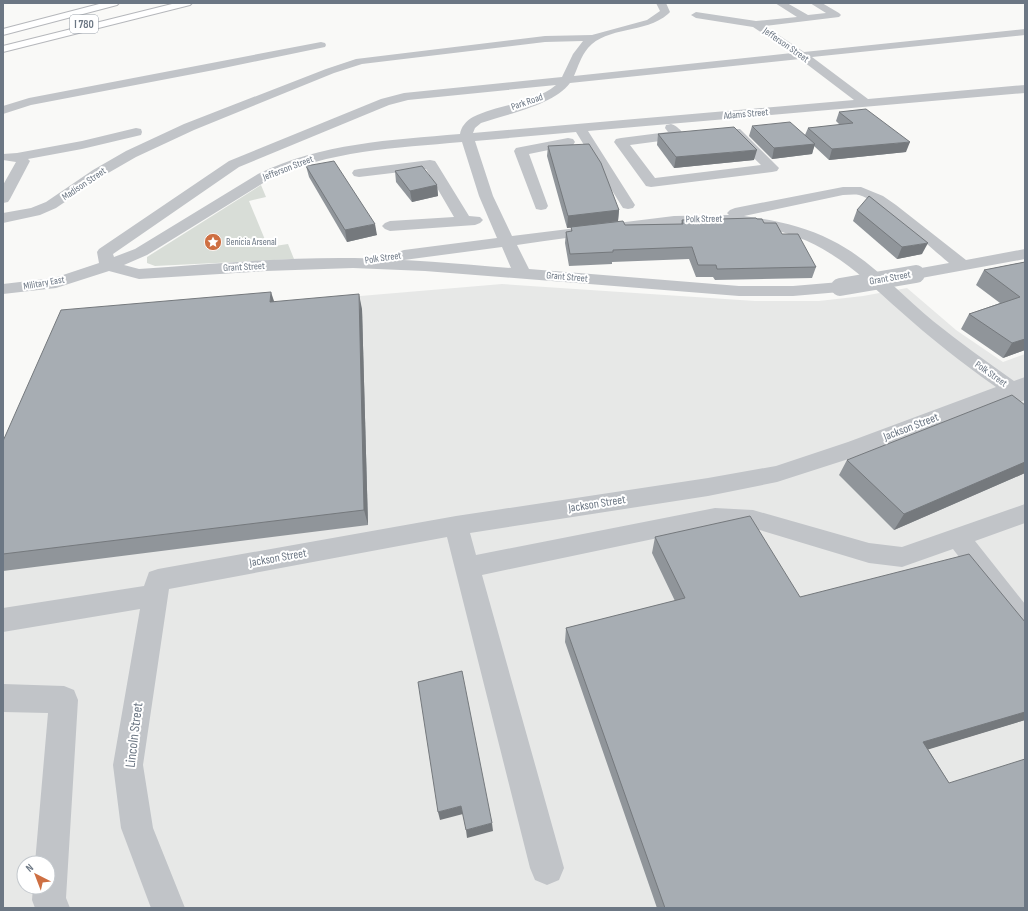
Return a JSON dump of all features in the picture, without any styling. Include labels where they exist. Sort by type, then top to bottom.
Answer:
[{"type":"highway","name":"I 780","points":[[3,32],[114,3]]},
{"type":"highway","name":"I 780","points":[[3,45],[164,3]]},
{"type":"highway","points":[[3,49],[187,3]]},
{"type":"street","name":"Park Road","points":[[467,138],[466,132],[469,125],[477,120],[550,94],[559,89],[583,45],[606,33],[652,22],[660,18],[665,12],[664,7],[660,3]]},
{"type":"street","points":[[780,3],[806,18]]},
{"type":"street","points":[[756,24],[836,15],[815,3]]},
{"type":"street","name":"Jefferson Street","points":[[696,15],[756,24],[802,56],[861,108]]},
{"type":"street","points":[[108,266],[105,252],[234,164],[385,102],[408,96],[547,83],[1025,32]]},
{"type":"street","name":"Madison Street","points":[[3,218],[35,212],[52,206],[98,173],[131,154],[189,127],[330,71],[360,61],[545,39],[594,38]]},
{"type":"street","points":[[4,106],[214,67],[321,45]]},
{"type":"street","name":"Adams Street","points":[[467,138],[583,134],[665,121],[861,108],[1025,89]]},
{"type":"street","points":[[796,117],[861,108]]},
{"type":"street","points":[[665,121],[678,135]]},
{"type":"street","points":[[693,134],[621,142],[651,183],[772,168],[732,130],[725,131]]},
{"type":"street","points":[[10,157],[82,145],[136,132]]},
{"type":"street","points":[[541,206],[520,151],[583,134],[628,205]]},
{"type":"street","points":[[467,138],[486,196],[522,274]]},
{"type":"street","name":"Jefferson Street","points":[[108,266],[141,252],[263,177],[311,158],[344,150],[467,138]]},
{"type":"street","points":[[3,199],[23,161],[10,157]]},
{"type":"street","points":[[359,173],[430,164],[464,221]]},
{"type":"street","points":[[723,218],[737,212],[843,191],[861,191],[878,199],[891,208],[962,265]]},
{"type":"street","name":"Polk Street","points":[[353,262],[685,219],[723,218],[759,222],[791,229],[826,243],[853,261],[954,348],[1021,390]]},
{"type":"street","points":[[390,226],[496,219]]},
{"type":"street","name":"Grant Street","points":[[108,266],[139,274],[259,266],[353,262],[425,266],[740,291],[794,292],[840,287],[1025,254]]},
{"type":"street","name":"Military East","points":[[3,289],[56,283],[108,266]]},
{"type":"street","name":"Jackson Street","points":[[3,620],[456,526],[708,487],[777,474],[1021,390]]},
{"type":"street","points":[[466,568],[715,517],[753,519],[869,553],[902,556],[1025,513]]},
{"type":"street","points":[[456,526],[547,868]]},
{"type":"street","points":[[958,536],[1025,624]]},
{"type":"street","name":"Lincoln Street","points":[[156,588],[128,765],[137,828],[168,908]]},
{"type":"street","points":[[3,698],[64,700],[49,900],[53,908]]},
{"type":"shaded area","points":[[261,185],[266,197],[249,201],[268,247],[288,244],[294,259],[155,266],[147,263],[147,257]]},
{"type":"shaded area","points":[[502,284],[755,301],[819,301],[863,296],[907,288],[956,330],[1003,362],[1025,354],[1025,908],[3,908],[3,439],[206,309]]},
{"type":"building","points":[[866,109],[910,142],[832,149],[808,128],[853,123],[839,112]]},
{"type":"building","points":[[790,122],[815,144],[774,148],[752,126]]},
{"type":"building","points":[[734,127],[757,150],[676,157],[658,134]]},
{"type":"building","points":[[589,144],[601,163],[619,210],[568,216],[548,146]]},
{"type":"building","points":[[334,161],[375,224],[345,230],[306,166]]},
{"type":"building","points":[[422,166],[437,185],[410,191],[395,171]]},
{"type":"building","points":[[869,196],[928,243],[902,247],[857,210]]},
{"type":"building","points":[[762,219],[764,223],[776,223],[782,234],[798,234],[816,267],[717,269],[716,265],[698,265],[692,247],[613,250],[613,252],[570,254],[566,232],[572,231],[571,227],[623,221],[625,225],[683,224],[682,220]]},
{"type":"building","points":[[1025,262],[1025,339],[1012,343],[969,314],[1020,297],[984,270]]},
{"type":"building","points":[[271,292],[270,302],[359,294],[364,510],[3,554],[3,441],[61,310]]},
{"type":"building","points":[[1012,395],[1025,405],[1025,462],[904,514],[847,460]]},
{"type":"building","points":[[750,516],[800,597],[969,554],[1025,622],[1025,712],[923,742],[949,783],[1025,759],[1025,908],[665,908],[566,628],[685,598],[655,537]]},
{"type":"building","points":[[462,671],[492,823],[466,830],[461,806],[438,812],[418,682]]},
{"type":"place","name":"Benicia Arsenal","points":[[213,242]]}]
